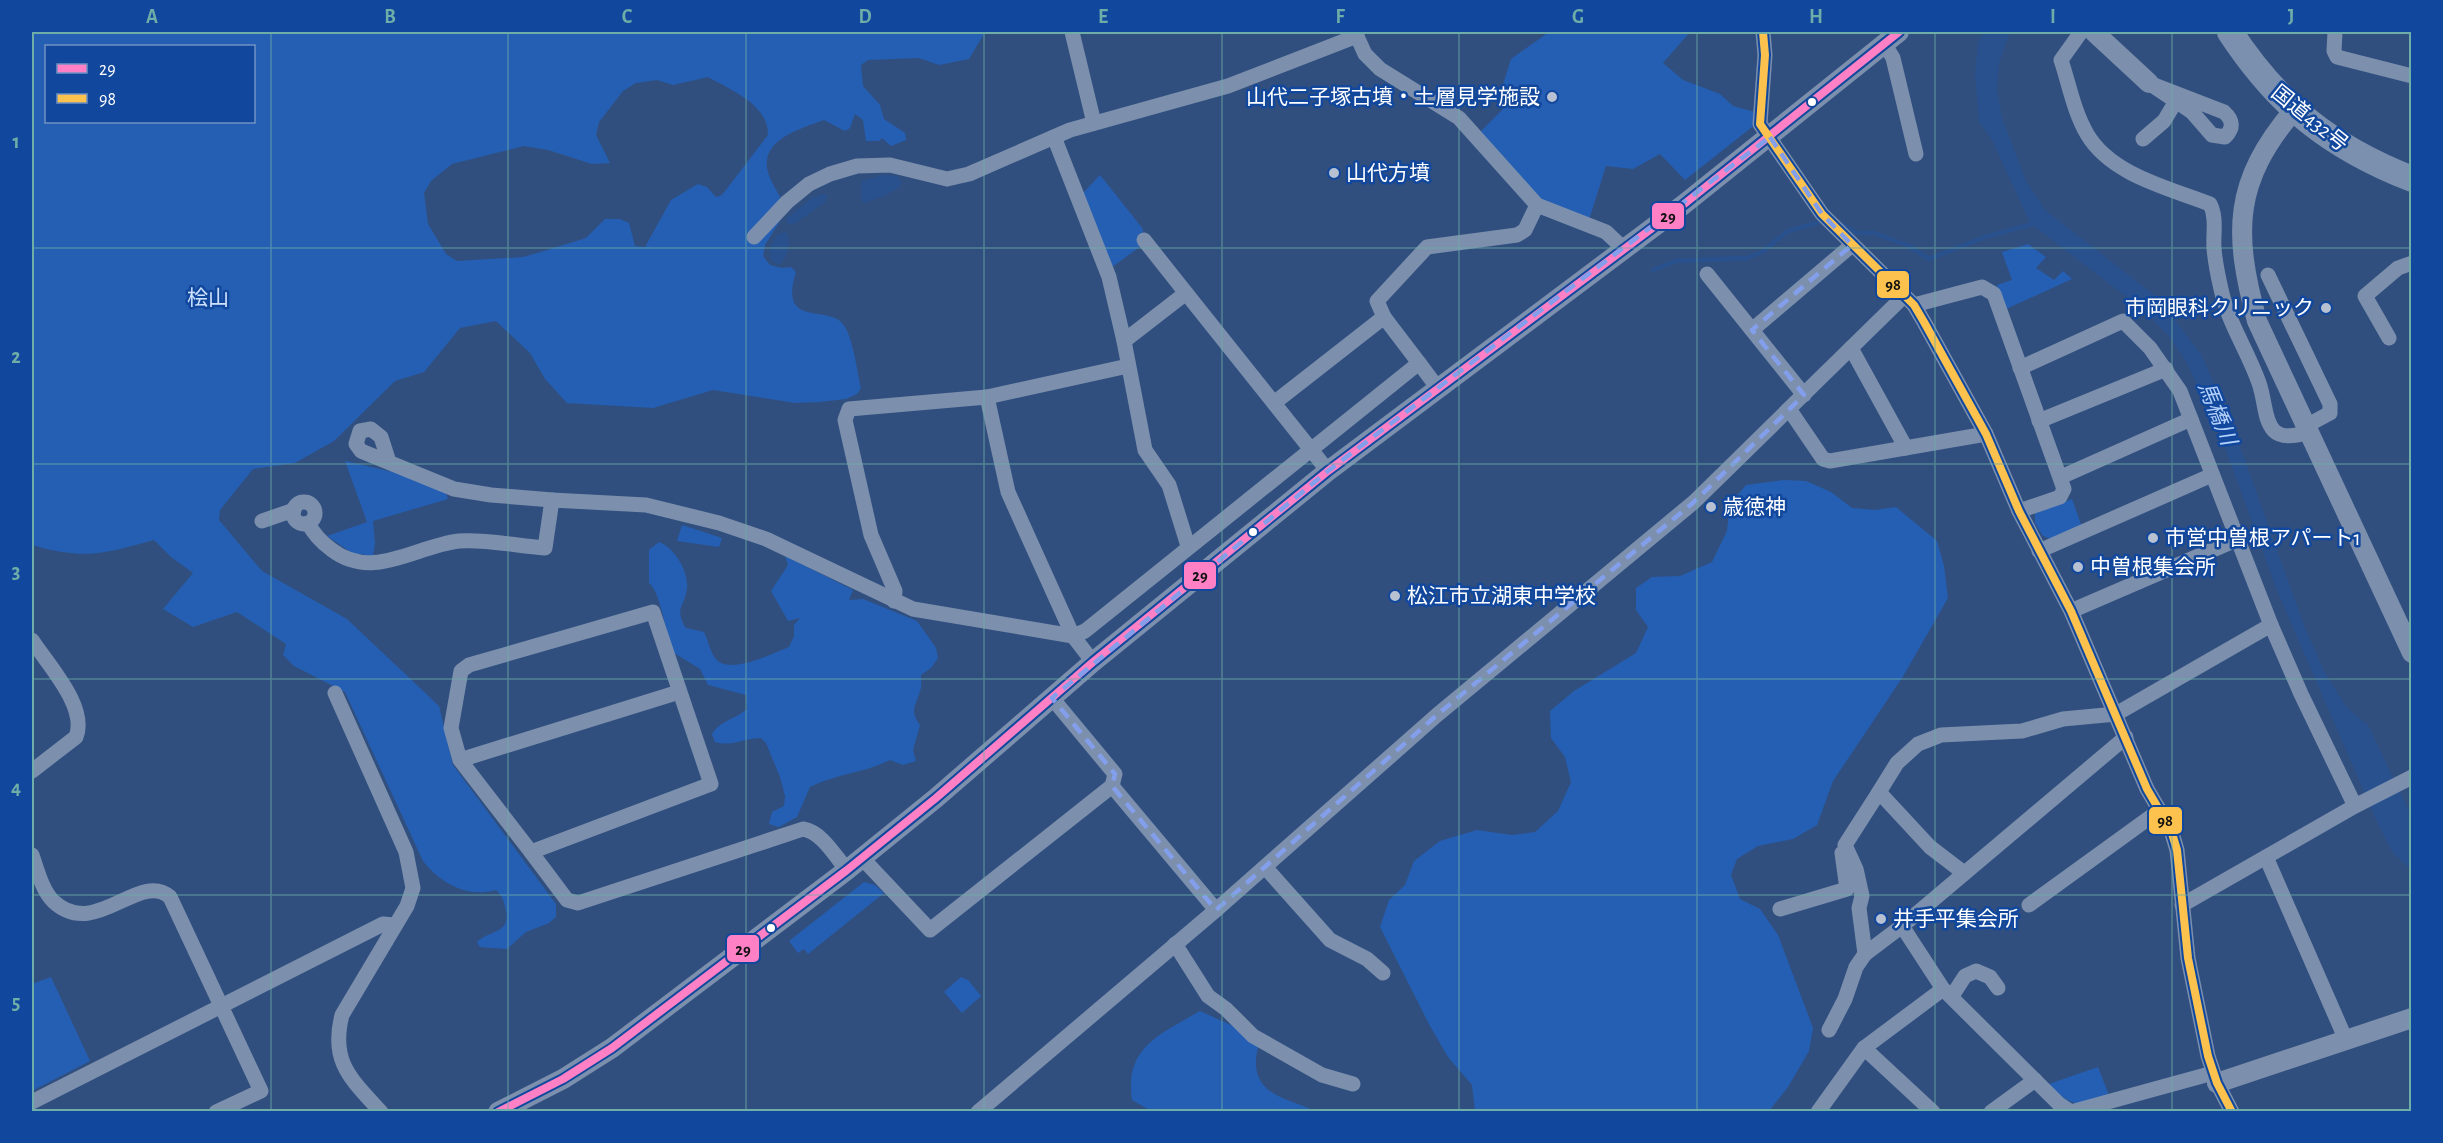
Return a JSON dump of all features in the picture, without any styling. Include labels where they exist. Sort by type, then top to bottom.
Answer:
[{"type":"highway","name":"国道432号","points":[[2230,32],[2267,84],[2294,110],[2349,151],[2412,179]]},
{"type":"street","points":[[1072,32],[1094,123]]},
{"type":"street","points":[[1762,32],[1764,64],[1760,124],[1822,214],[1909,301],[1986,434],[2019,512],[2071,611],[2147,789],[2171,830],[2176,850],[2188,958],[2215,1078],[2232,1112]]},
{"type":"street","points":[[2081,32],[2061,60],[2087,135],[2112,161],[2150,183],[2210,204],[2214,213],[2214,250],[2221,291],[2235,330],[2259,383],[2266,420],[2273,429],[2286,436],[2307,429],[2330,413],[2330,404],[2268,275]]},
{"type":"street","points":[[2094,32],[2149,83],[2192,112],[2212,135],[2225,137],[2230,132],[2230,117],[2224,112],[2149,83]]},
{"type":"street","points":[[2335,32],[2334,51],[2337,57],[2412,76]]},
{"type":"street","points":[[754,237],[787,202],[809,184],[831,174],[857,166],[890,165],[947,178],[969,174],[1054,137],[1094,123],[1228,86],[1356,34],[1365,54],[1380,69],[1459,117],[1518,188],[1537,205],[1606,232],[1624,249]]},
{"type":"street","points":[[498,1112],[563,1079],[612,1048],[847,870],[1093,663],[1328,471],[1770,137],[1892,38]]},
{"type":"street","points":[[1892,38],[1893,58],[1916,154]]},
{"type":"street","points":[[2143,139],[2164,121],[2176,101]]},
{"type":"street","points":[[2294,110],[2270,139],[2249,180],[2241,235],[2247,283],[2257,321],[2412,653]]},
{"type":"street","points":[[1054,137],[1109,277],[1145,450],[1169,485],[1188,546]]},
{"type":"street","points":[[1437,387],[1384,317],[1377,301],[1427,247],[1517,235],[1525,230],[1537,205]]},
{"type":"street","points":[[1144,240],[1328,471]]},
{"type":"street","points":[[1752,330],[1852,245]]},
{"type":"street","points":[[2389,338],[2365,296],[2398,268],[2412,263]]},
{"type":"street","points":[[1707,274],[1804,394]]},
{"type":"street","points":[[978,1112],[1216,910],[1437,715],[1694,502],[1851,348],[1909,301],[1982,287],[1988,288],[1994,294],[2064,489],[2060,497],[2019,512]]},
{"type":"street","points":[[1124,341],[1186,293]]},
{"type":"street","points":[[1274,402],[1384,317]]},
{"type":"street","points":[[2020,368],[2123,321],[2150,348],[2180,392],[2271,625],[2356,806]]},
{"type":"street","points":[[1851,348],[1906,448]]},
{"type":"street","points":[[389,462],[454,489],[552,501],[646,505],[719,523],[766,539],[913,609],[1073,636],[1085,631],[1188,546],[1202,539],[1419,363]]},
{"type":"street","points":[[894,600],[895,591],[871,535],[845,420],[849,409],[987,396],[1128,366]]},
{"type":"street","points":[[2040,421],[2166,369]]},
{"type":"street","points":[[987,396],[1008,492],[1073,636],[1093,663]]},
{"type":"street","points":[[1789,409],[1823,459],[1830,461],[1986,434]]},
{"type":"street","points":[[2061,477],[2190,419]]},
{"type":"street","points":[[2039,551],[2212,475]]},
{"type":"street","points":[[262,521],[294,510],[302,503],[312,506],[315,516],[308,523],[318,540],[336,553],[368,564],[381,563],[440,543],[462,541],[545,548],[552,501]]},
{"type":"street","points":[[2071,611],[2238,538]]},
{"type":"street","points":[[531,852],[711,784],[653,612],[469,665],[461,671],[451,728],[460,760],[567,900],[578,903],[803,829],[812,830],[820,837],[847,870]]},
{"type":"street","points":[[1780,909],[1847,889],[1842,853],[1845,845],[1904,757],[1918,744],[1941,735],[2022,731],[2063,719],[2116,714],[2271,625]]},
{"type":"street","points":[[32,640],[74,704],[79,729],[76,737],[32,771]]},
{"type":"street","points":[[460,760],[679,692]]},
{"type":"street","points":[[335,693],[378,785],[410,866],[413,888],[407,906],[342,1015],[337,1034],[338,1053],[349,1073],[381,1112]]},
{"type":"street","points":[[862,858],[930,930],[1112,786],[1115,774],[1052,698]]},
{"type":"street","points":[[1829,1030],[1845,999],[1856,967],[1865,954],[1902,926],[2126,737]]},
{"type":"street","points":[[2182,905],[2356,806],[2409,779]]},
{"type":"street","points":[[1112,786],[1216,910]]},
{"type":"street","points":[[1879,792],[1930,847],[1964,873]]},
{"type":"street","points":[[2029,905],[2160,810]]},
{"type":"street","points":[[1845,845],[1856,869],[1862,896],[1859,909],[1865,954]]},
{"type":"street","points":[[32,855],[52,900],[78,915],[93,914],[144,892],[165,893],[175,907],[261,1091],[216,1112]]},
{"type":"street","points":[[2266,857],[2346,1040]]},
{"type":"street","points":[[1265,867],[1330,940],[1367,959],[1383,974]]},
{"type":"street","points":[[32,1102],[383,924],[394,925]]},
{"type":"street","points":[[1902,926],[1948,992],[2059,1104],[2071,1112],[2215,1078],[2346,1040],[2412,1018]]},
{"type":"street","points":[[1175,944],[1208,996],[1226,1009],[1253,1036],[1322,1075],[1353,1084]]},
{"type":"street","points":[[1818,1112],[1864,1048],[1948,992],[1965,976],[1976,971],[1990,977],[1998,988]]},
{"type":"street","points":[[1864,1048],[1933,1112]]},
{"type":"street","points":[[1991,1112],[2035,1080]]},
{"type":"highlighted area","points":[[1770,137],[1822,214],[1852,245],[1752,330],[1804,395],[1694,502],[1437,715],[1216,910],[1112,786],[1115,774],[1052,698],[1328,471]]},
{"type":"green space","name":"桧山","points":[[32,32],[985,32],[969,59],[939,65],[919,58],[868,60],[861,65],[863,86],[880,105],[884,119],[905,133],[906,140],[891,146],[882,138],[879,141],[866,141],[863,120],[855,114],[850,128],[845,131],[824,120],[786,136],[771,149],[767,158],[769,174],[786,211],[765,245],[763,256],[770,265],[782,268],[791,267],[796,272],[792,290],[794,301],[799,308],[836,318],[843,324],[849,337],[861,388],[857,394],[846,399],[795,403],[713,390],[653,408],[567,403],[545,379],[530,353],[496,321],[460,328],[424,372],[395,381],[334,441],[295,463],[253,469],[220,510],[219,520],[262,571],[347,619],[439,706],[453,765],[556,904],[556,917],[549,923],[526,932],[507,949],[480,947],[477,942],[505,924],[505,904],[496,890],[475,892],[456,887],[438,876],[423,861],[345,692],[294,666],[283,655],[286,644],[237,612],[193,627],[163,609],[193,573],[171,557],[154,540],[107,552],[80,554],[32,545]],"holes":[[[708,77],[737,93],[756,107],[762,115],[767,124],[768,135],[722,195],[716,197],[707,187],[698,184],[671,200],[645,247],[635,246],[629,223],[620,219],[605,219],[586,238],[523,257],[457,261],[446,254],[428,224],[424,193],[431,181],[452,164],[524,146],[548,150],[592,164],[610,163],[596,135],[599,122],[623,91],[636,83],[657,80],[673,85]]]},
{"type":"green space","points":[[1549,32],[1690,32],[1663,63],[1683,80],[1720,94],[1733,106],[1755,112],[1757,123],[1685,180],[1660,154],[1633,169],[1606,166],[1589,220],[1536,201],[1479,133],[1509,103],[1500,94],[1511,59]]},
{"type":"green space","points":[[1100,175],[1143,229],[1141,246],[1112,267],[1083,193]]},
{"type":"green space","points":[[2028,244],[2046,257],[2036,268],[2054,280],[2063,271],[2072,279],[2006,309],[1997,285],[2012,280],[2002,252]]},
{"type":"green space","points":[[345,461],[406,475],[446,493],[448,499],[373,521],[375,543],[373,556],[352,553],[327,536],[367,522]]},
{"type":"green space","points":[[1783,480],[1806,481],[1831,492],[1852,508],[1875,510],[1896,507],[1937,541],[1944,566],[1948,598],[1902,678],[1833,781],[1817,825],[1793,839],[1758,846],[1737,859],[1731,875],[1740,899],[1760,909],[1778,935],[1813,1028],[1809,1051],[1788,1087],[1769,1111],[1475,1111],[1472,1085],[1448,1057],[1380,927],[1389,900],[1405,885],[1414,861],[1440,841],[1477,830],[1512,835],[1535,832],[1558,811],[1571,782],[1565,757],[1551,738],[1550,711],[1574,691],[1636,653],[1648,627],[1636,610],[1636,588],[1652,577],[1680,576],[1712,562],[1727,531],[1730,504],[1746,485]]},
{"type":"green space","points":[[2072,499],[2082,527],[2051,539],[2043,536],[2035,523],[2035,513]]},
{"type":"green space","points":[[682,525],[722,538],[719,547],[677,541]]},
{"type":"green space","points":[[659,542],[670,549],[680,561],[686,575],[687,589],[680,612],[682,622],[686,628],[704,632],[713,655],[721,663],[730,665],[750,662],[789,647],[794,636],[794,625],[800,618],[788,621],[771,591],[788,565],[785,556],[853,590],[849,600],[863,599],[917,621],[936,648],[938,658],[931,668],[921,675],[921,689],[914,712],[920,725],[913,750],[916,761],[903,765],[890,760],[810,787],[797,817],[779,827],[769,824],[772,812],[784,806],[785,796],[766,743],[761,738],[733,743],[715,742],[712,734],[724,723],[747,709],[746,695],[708,685],[700,669],[671,651],[660,604],[649,583],[649,550]]},
{"type":"green space","points":[[864,882],[875,885],[884,893],[808,954],[804,949],[798,953],[789,941]]},
{"type":"green space","points":[[51,977],[90,1061],[32,1091],[32,984]]},
{"type":"green space","points":[[961,977],[968,980],[981,996],[962,1013],[944,992]]},
{"type":"green space","points":[[1200,1011],[1244,1031],[1258,1047],[1256,1063],[1258,1075],[1270,1091],[1316,1111],[1151,1111],[1132,1100],[1131,1082],[1134,1067],[1148,1044]]},
{"type":"green space","points":[[2098,1067],[2110,1098],[2084,1103],[2071,1102],[2049,1084]]},
{"type":"water","name":"馬橋川","points":[[1984,32],[2010,32],[1999,63],[1997,88],[2002,118],[2026,181],[2045,210],[2157,297],[2201,354],[2233,427],[2305,628],[2325,673],[2347,708],[2368,725],[2411,815],[2411,870],[2393,853],[2378,824],[2276,588],[2216,423],[2184,358],[2167,334],[2142,309],[2030,223],[1992,140],[1979,122],[1975,75],[1978,42]]},
{"type":"water","points":[[883,175],[897,176],[901,181],[900,187],[864,203],[861,200],[861,181]]},
{"type":"water","points":[[823,194],[828,196],[825,202],[793,225],[787,223],[787,218],[812,198]]},
{"type":"water","points":[[786,232],[789,241],[788,250],[779,265],[771,261],[769,249],[777,235]]},
{"type":"waterway","points":[[1653,270],[1676,261],[1747,258],[1762,252],[1788,231],[1817,223]]},
{"type":"waterway","points":[[1841,224],[1857,233],[1874,233],[1907,245],[1929,259],[1985,237],[2036,223]]},
{"type":"transit line","name":"98","points":[[1763,32],[1765,55],[1760,124],[1822,214],[1914,305],[1924,322],[1986,434],[2019,511],[2071,611],[2147,789],[2171,830],[2177,850],[2188,958],[2208,1056],[2217,1083],[2232,1112]]},
{"type":"transit line","name":"29","points":[[498,1112],[563,1079],[612,1048],[847,870],[936,798],[1093,662],[1328,471],[1683,205],[1899,32]]},
{"type":"place","name":"山代二子塚古墳・土層見学施設","points":[[1552,97]]},
{"type":"place","name":"山代方墳","points":[[1334,173]]},
{"type":"place","name":"市岡眼科クリニック","points":[[2326,308]]},
{"type":"place","name":"歳徳神","points":[[1711,507]]},
{"type":"place","name":"市営中曽根アパート1","points":[[2153,538]]},
{"type":"place","name":"中曽根集会所","points":[[2078,567]]},
{"type":"place","name":"松江市立湖東中学校","points":[[1395,596]]},
{"type":"place","name":"井手平集会所","points":[[1881,919]]}]
